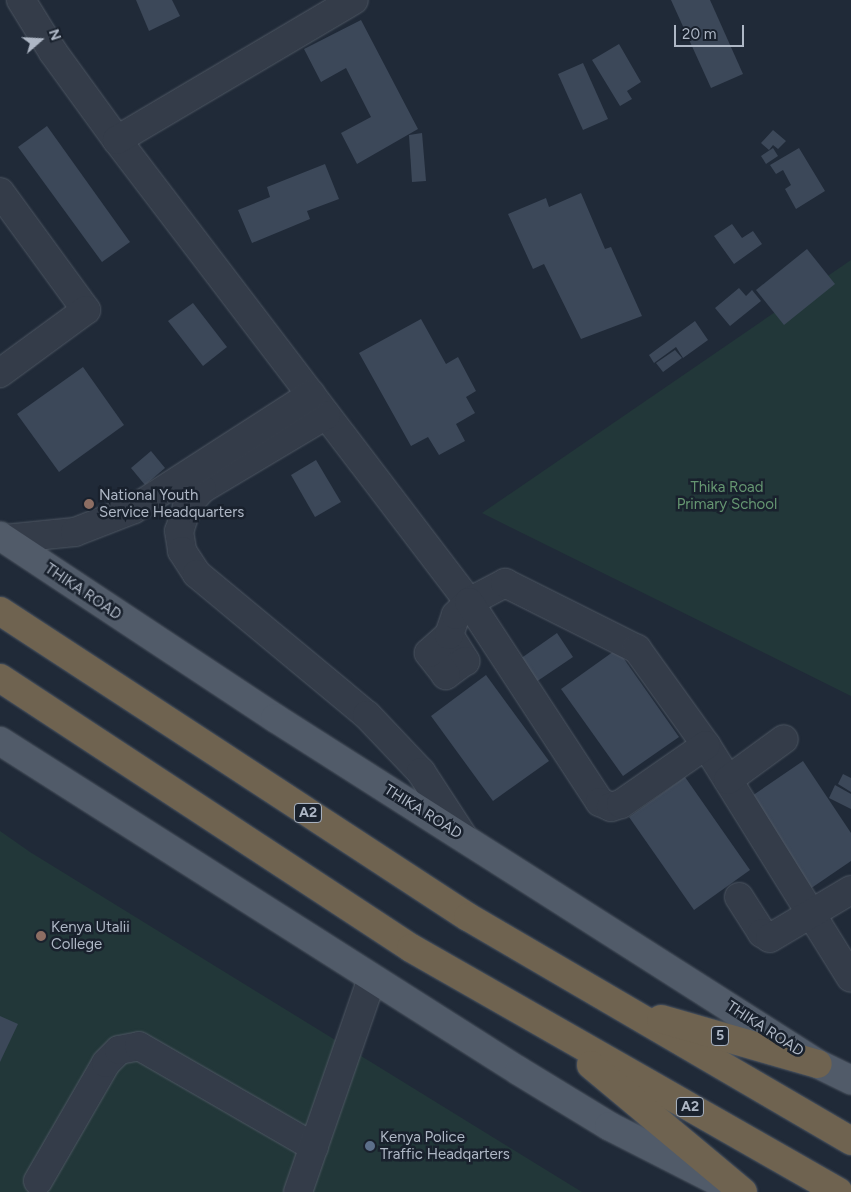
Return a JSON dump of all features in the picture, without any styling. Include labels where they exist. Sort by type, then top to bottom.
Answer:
[{"type":"highway","name":"A2","points":[[0,610],[468,918],[851,1141]]},
{"type":"highway","name":"A2","points":[[0,678],[411,948],[838,1192]]},
{"type":"highway","name":"5","points":[[622,1008],[818,1064]]},
{"type":"highway","points":[[542,1023],[741,1192]]},
{"type":"main road","name":"THIKA ROAD","points":[[3,538],[169,650],[818,1064],[851,1080]]},
{"type":"main road","points":[[0,740],[372,978],[609,1126],[741,1192]]},
{"type":"street","points":[[21,0],[53,52],[117,140],[469,602],[600,802],[611,807],[621,804],[706,745]]},
{"type":"street","points":[[117,140],[354,0]]},
{"type":"street","points":[[0,192],[86,310],[0,373]]},
{"type":"street","points":[[3,538],[75,532],[134,509],[319,405]]},
{"type":"street","points":[[319,405],[202,489],[188,504],[179,531],[182,551],[197,574],[367,715],[421,772],[464,838]]},
{"type":"street","points":[[449,635],[456,615],[469,602],[505,583],[620,638],[637,649],[706,745],[814,915],[851,978]]},
{"type":"street","points":[[728,780],[784,739]]},
{"type":"street","points":[[739,897],[762,933],[770,938],[814,915],[851,890]]},
{"type":"street","points":[[298,1192],[372,978]]},
{"type":"street","points":[[38,1181],[106,1064],[120,1050],[139,1046],[314,1147]]},
{"type":"green space","name":"Thika Road Primary School","points":[[851,260],[851,696],[482,513]]},
{"type":"green space","points":[[0,831],[30,852],[582,1192],[0,1192]]},
{"type":"building","points":[[136,0],[172,0],[180,16],[149,31]]},
{"type":"building","points":[[671,0],[710,0],[743,74],[711,88]]},
{"type":"building","points":[[361,20],[418,129],[357,164],[341,133],[371,117],[346,68],[321,82],[304,49]]},
{"type":"building","points":[[619,44],[641,82],[627,91],[632,99],[620,106],[592,60]]},
{"type":"building","points":[[583,63],[608,119],[583,130],[558,74]]},
{"type":"building","points":[[47,126],[130,242],[102,262],[18,147]]},
{"type":"building","points":[[773,130],[786,141],[778,149],[773,145],[769,150],[761,143]]},
{"type":"building","points":[[422,133],[426,181],[412,182],[409,135]]},
{"type":"building","points":[[773,148],[778,156],[766,164],[761,156]]},
{"type":"building","points":[[799,148],[825,191],[796,209],[785,189],[791,185],[783,170],[776,174],[770,165]]},
{"type":"building","points":[[325,164],[339,199],[307,211],[310,219],[252,243],[238,210],[270,197],[267,187]]},
{"type":"building","points":[[581,193],[605,249],[611,247],[642,316],[581,339],[544,264],[533,269],[508,214],[546,198],[549,207]]},
{"type":"building","points":[[732,224],[742,238],[753,231],[762,244],[734,264],[714,236]]},
{"type":"building","points":[[807,249],[835,284],[784,325],[756,290]]},
{"type":"building","points":[[739,288],[746,296],[752,290],[761,301],[730,326],[715,308]]},
{"type":"building","points":[[193,303],[227,347],[203,366],[168,321]]},
{"type":"building","points":[[421,319],[446,364],[458,357],[476,391],[466,397],[475,413],[456,424],[465,441],[439,455],[428,437],[411,446],[359,353]]},
{"type":"building","points":[[695,321],[708,340],[683,358],[676,347],[654,363],[649,355]]},
{"type":"building","points":[[675,350],[682,358],[663,372],[656,363]]},
{"type":"building","points":[[83,367],[124,425],[59,472],[17,414]]},
{"type":"building","points":[[151,451],[165,468],[145,485],[131,468]]},
{"type":"building","points":[[316,460],[341,502],[315,517],[291,475]]},
{"type":"building","points":[[557,633],[573,657],[536,682],[520,659]]},
{"type":"building","points":[[617,649],[679,737],[623,776],[561,689]]},
{"type":"building","points":[[486,675],[549,761],[493,801],[431,716]]},
{"type":"building","points":[[803,761],[851,833],[851,861],[807,891],[746,800]]},
{"type":"building","points":[[843,774],[851,778],[851,792],[838,784]]},
{"type":"building","points":[[685,777],[750,870],[694,910],[629,817]]},
{"type":"building","points":[[835,785],[851,794],[851,809],[829,798]]},
{"type":"building","points":[[0,1016],[18,1024],[0,1062]]},
{"type":"place","name":"National Youth Service Headquarters","points":[[89,504]]},
{"type":"place","name":"Kenya Utalii College","points":[[41,936]]},
{"type":"place","name":"Kenya Police Traffic Headqarters","points":[[370,1146]]}]
